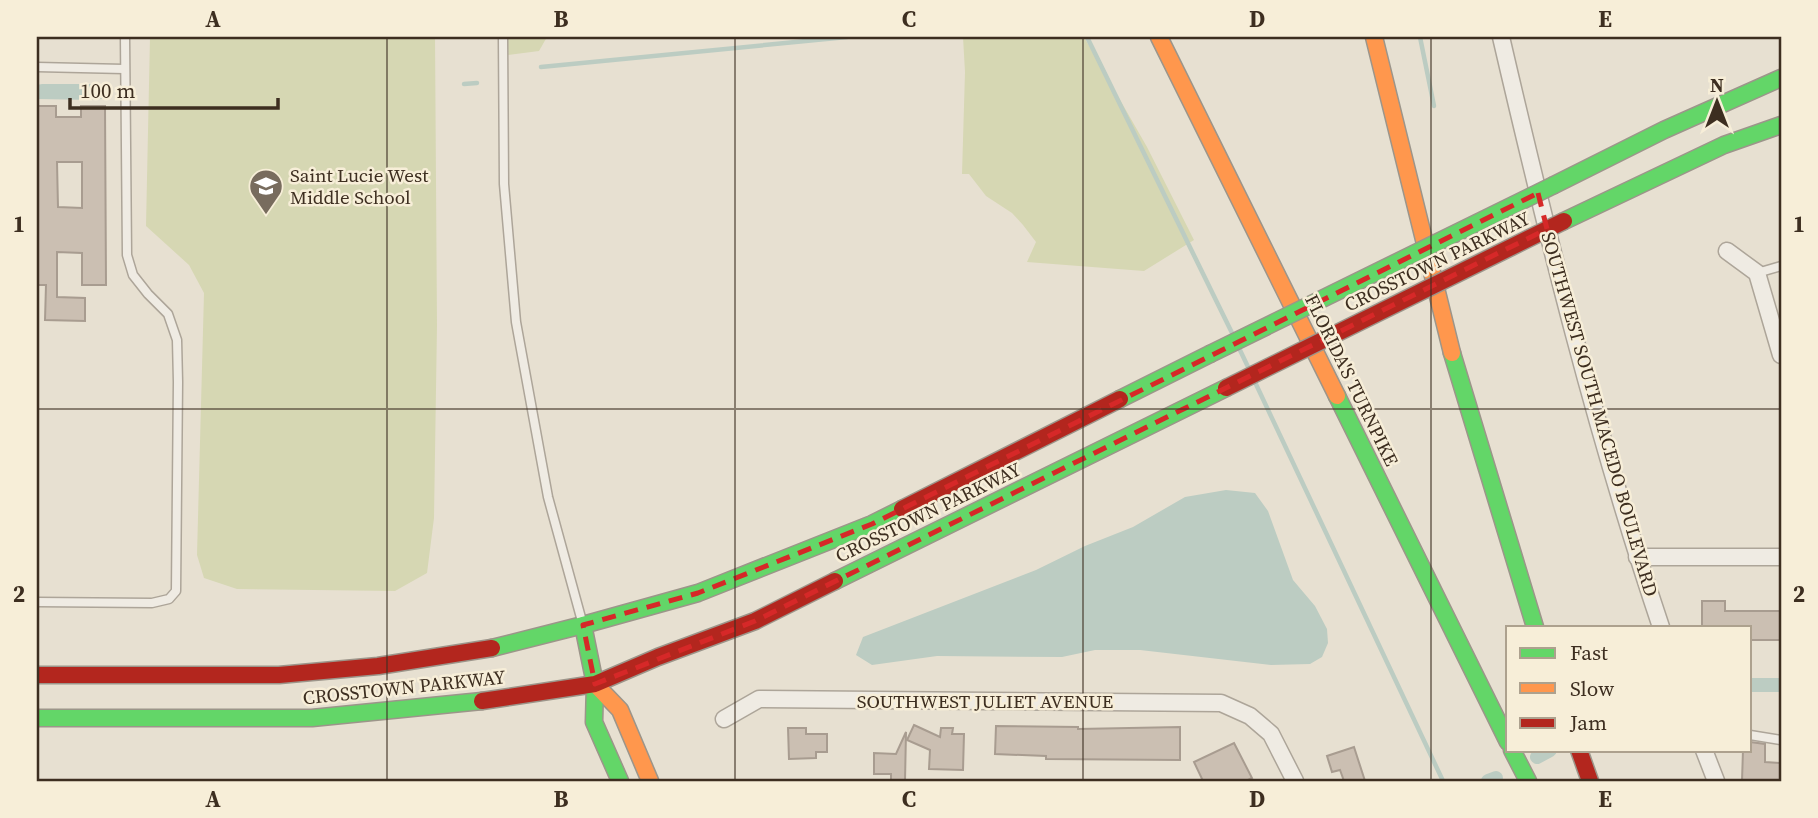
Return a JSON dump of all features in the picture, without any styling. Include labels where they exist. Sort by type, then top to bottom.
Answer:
[{"type":"main road","name":"FLORIDA'S TURNPIKE","points":[[1159,37],[1506,738]]},
{"type":"main road","points":[[1374,37],[1457,375],[1535,626]]},
{"type":"main road","name":"CROSSTOWN PARKWAY","points":[[37,675],[279,675],[378,666],[502,646],[698,593],[872,524],[1664,130],[1781,78]]},
{"type":"main road","name":"CROSSTOWN PARKWAY","points":[[37,718],[312,718],[496,700],[595,684],[755,621],[1564,221],[1724,145],[1781,125]]},
{"type":"main road","points":[[583,625],[595,684],[594,722],[620,781]]},
{"type":"main road","points":[[595,684],[620,710],[650,781]]},
{"type":"main road","points":[[1513,752],[1528,781]]},
{"type":"main road","points":[[1580,752],[1590,781]]},
{"type":"street","name":"SOUTHWEST SOUTH MACEDO BOULEVARD","points":[[1501,37],[1577,347],[1637,557],[1661,626]]},
{"type":"street","points":[[1727,251],[1757,273],[1781,355]]},
{"type":"street","points":[[1637,557],[1781,557]]},
{"type":"street","name":"SOUTHWEST JULIET AVENUE","points":[[724,719],[759,699],[1220,703],[1250,716],[1271,734],[1295,781]]},
{"type":"street","points":[[1705,752],[1716,781]]},
{"type":"lane","points":[[37,602],[152,603],[169,599],[176,591],[177,340],[168,314],[133,275],[127,255],[125,37]]},
{"type":"lane","points":[[503,37],[504,184],[516,322],[548,497],[583,625]]},
{"type":"lane","points":[[37,67],[124,69]]},
{"type":"lane","points":[[1757,273],[1781,267]]},
{"type":"lane","points":[[1752,735],[1781,740]]},
{"type":"highlighted area","points":[[1538,193],[1547,229],[755,621],[595,684],[583,625],[698,593],[872,524]]},
{"type":"green space","points":[[150,37],[435,37],[437,325],[434,518],[427,573],[395,591],[237,589],[204,578],[197,555],[204,293],[189,265],[146,226]]},
{"type":"green space","points":[[500,37],[547,37],[539,51],[500,56]]},
{"type":"green space","points":[[963,37],[1084,37],[1147,147],[1194,240],[1144,271],[1027,262],[1036,242],[1012,213],[986,196],[969,174],[962,174],[965,72]]},
{"type":"shaded area","points":[[97,84],[105,87],[110,94],[108,98],[94,100],[37,99],[37,85]]},
{"type":"shaded area","points":[[1226,490],[1255,493],[1268,511],[1293,580],[1315,606],[1327,629],[1328,643],[1322,657],[1310,664],[1271,665],[1140,650],[1095,650],[1062,657],[937,656],[872,665],[856,655],[863,637],[1036,570],[1133,527],[1185,497]]},
{"type":"building","points":[[37,106],[56,106],[56,117],[81,117],[81,106],[105,106],[106,285],[82,285],[82,253],[57,252],[57,297],[85,298],[85,321],[45,320],[46,285],[37,285]],"holes":[[[57,162],[82,162],[82,208],[58,207]]]},
{"type":"building","points":[[1702,601],[1725,601],[1725,611],[1781,611],[1781,640],[1752,640],[1752,626],[1702,626]]},
{"type":"building","points":[[914,725],[940,737],[941,728],[953,728],[952,734],[964,734],[963,770],[929,769],[930,750],[907,740]]},
{"type":"building","points":[[996,726],[1078,729],[1180,727],[1180,760],[1046,759],[1046,756],[995,754]]},
{"type":"building","points":[[788,728],[806,728],[806,734],[827,734],[827,752],[816,752],[816,758],[789,759]]},
{"type":"building","points":[[906,732],[905,781],[891,781],[891,774],[874,774],[874,753],[896,754]]},
{"type":"building","points":[[1752,742],[1765,744],[1765,762],[1781,763],[1781,781],[1742,781],[1743,752],[1752,752]]},
{"type":"building","points":[[1234,743],[1252,778],[1246,781],[1203,781],[1194,762]]},
{"type":"building","points":[[1354,747],[1365,781],[1344,781],[1340,770],[1332,772],[1327,756]]},
{"type":"waterway","points":[[541,67],[847,37]]},
{"type":"waterway","points":[[1087,37],[1234,337]]},
{"type":"waterway","points":[[1420,37],[1434,106]]},
{"type":"waterway","points":[[464,84],[477,83]]},
{"type":"waterway","points":[[1239,348],[1249,369]]},
{"type":"waterway","points":[[1254,380],[1443,781]]},
{"type":"waterway","points":[[1752,685],[1781,685]]},
{"type":"waterway","points":[[1537,757],[1546,752]]},
{"type":"waterway","points":[[1488,781],[1496,778]]},
{"type":"traffic: fast","points":[[1554,185],[1664,130],[1781,78]]},
{"type":"traffic: fast","points":[[1564,221],[1724,145],[1781,125]]},
{"type":"traffic: fast","points":[[1210,354],[1554,185]]},
{"type":"traffic: fast","points":[[1452,353],[1535,626]]},
{"type":"traffic: fast","points":[[1120,399],[1210,354]]},
{"type":"traffic: fast","points":[[835,581],[1226,388]]},
{"type":"traffic: fast","points":[[1337,396],[1506,738]]},
{"type":"traffic: fast","points":[[492,648],[698,593],[872,524],[902,509]]},
{"type":"traffic: fast","points":[[583,625],[595,684],[594,722],[620,781]]},
{"type":"traffic: fast","points":[[37,718],[312,718],[482,701]]},
{"type":"traffic: fast","points":[[1513,752],[1528,781]]},
{"type":"traffic: slow","points":[[1159,37],[1337,396]]},
{"type":"traffic: slow","points":[[1374,37],[1452,353]]},
{"type":"traffic: slow","points":[[595,684],[620,710],[650,781]]},
{"type":"traffic: jam","points":[[1226,388],[1564,221]]},
{"type":"traffic: jam","points":[[902,509],[1120,399]]},
{"type":"traffic: jam","points":[[482,701],[595,684],[755,621],[835,581]]},
{"type":"traffic: jam","points":[[37,675],[279,675],[378,666],[492,648]]},
{"type":"traffic: jam","points":[[1580,752],[1590,781]]},
{"type":"place","name":"Saint Lucie West Middle School","points":[[266,216]]}]
